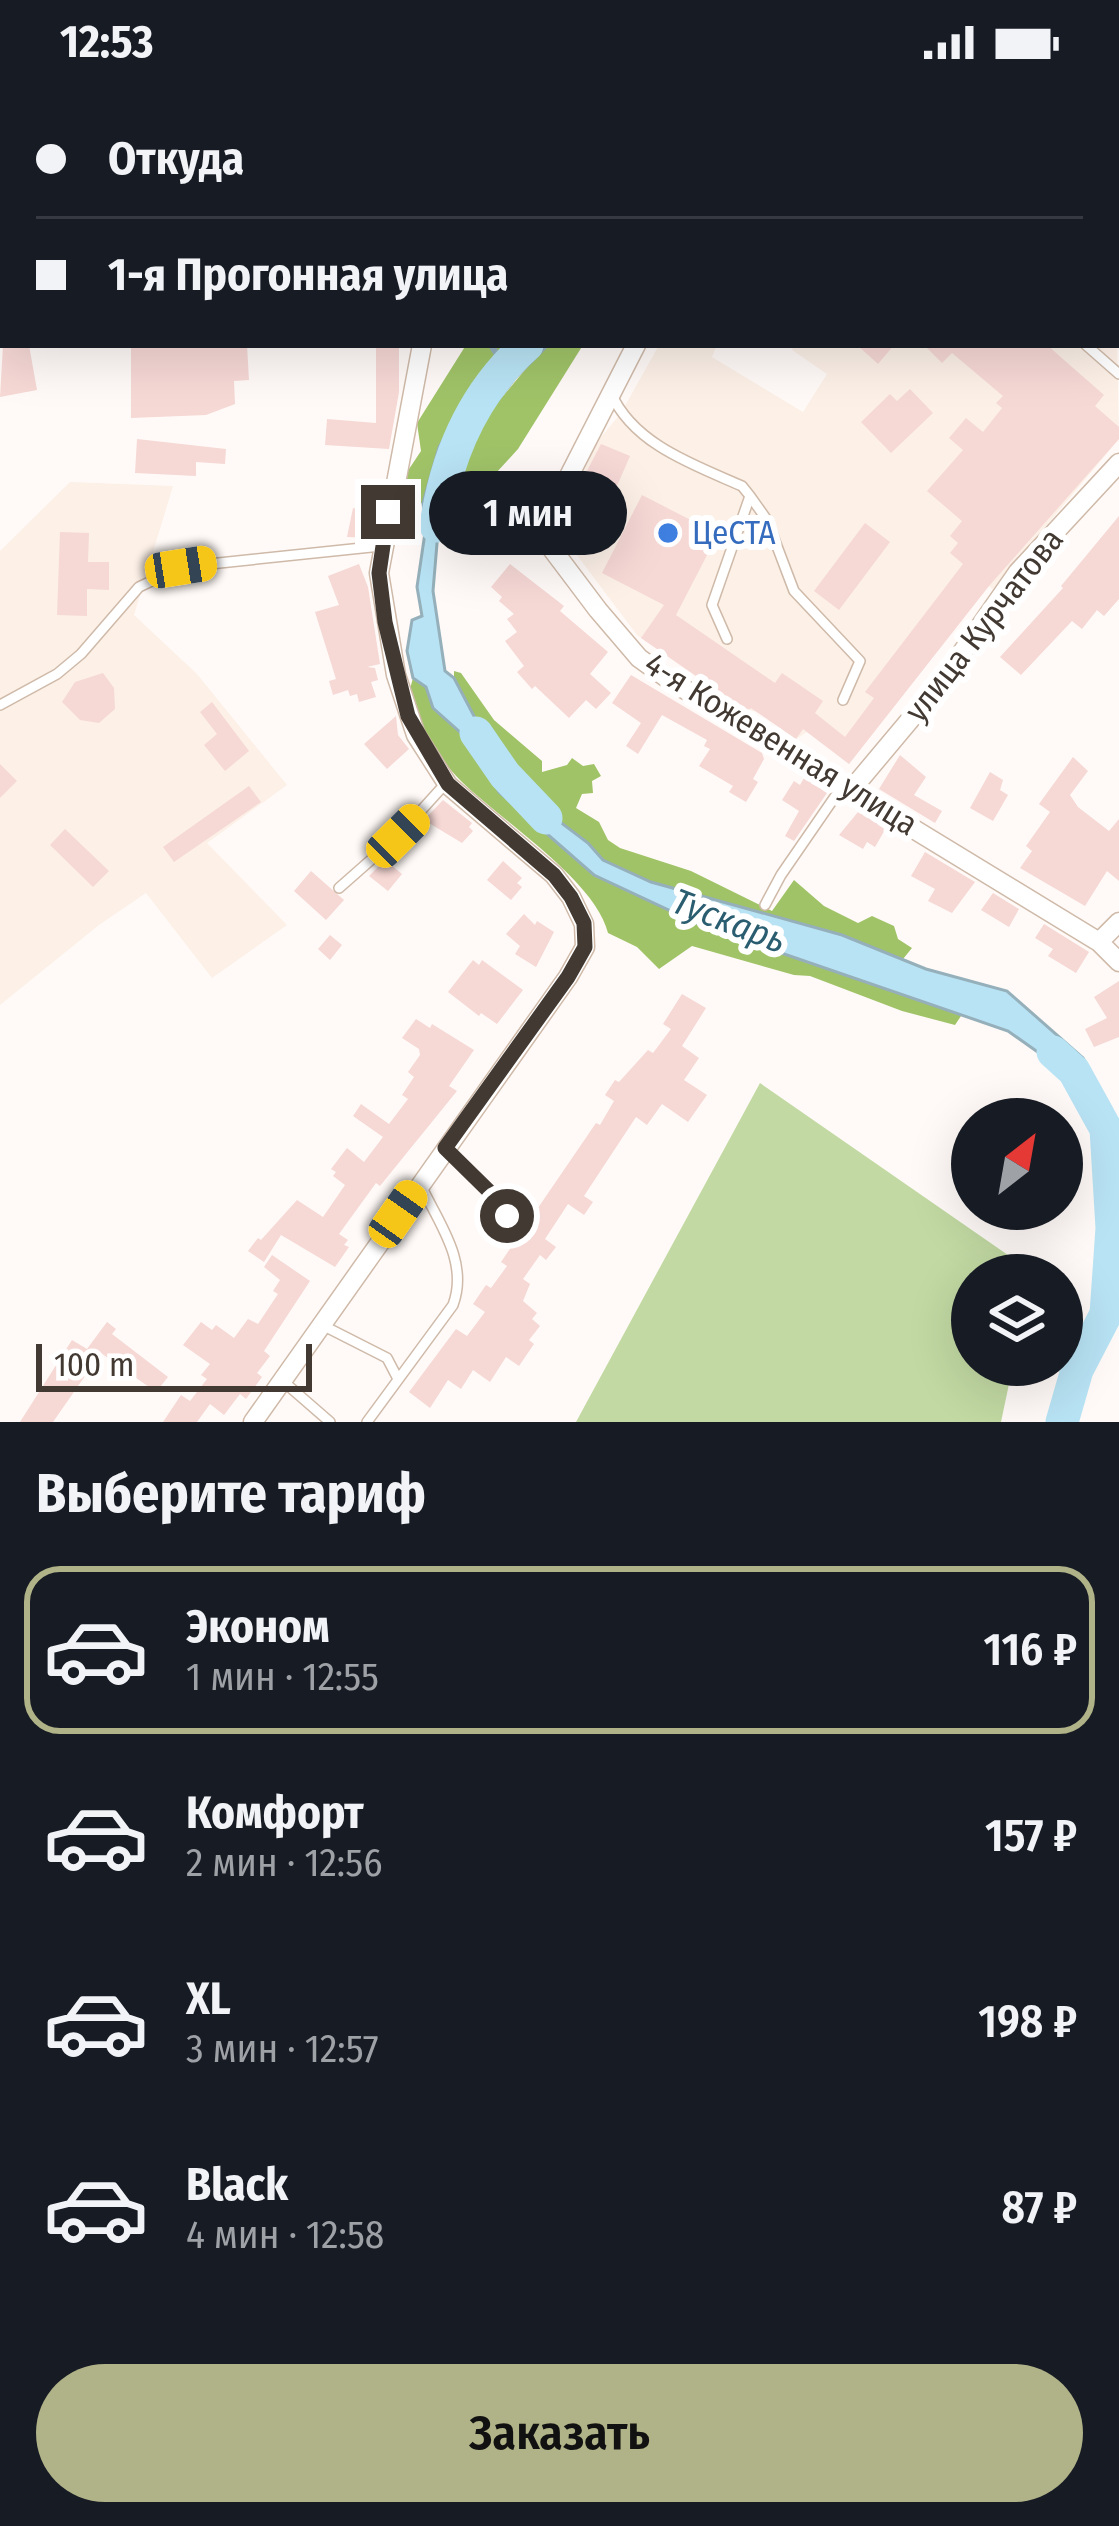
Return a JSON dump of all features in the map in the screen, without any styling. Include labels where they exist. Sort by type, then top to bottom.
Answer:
[{"type":"street","points":[[253,1422],[585,947],[584,923],[554,875],[447,782],[408,716],[385,622],[379,573],[421,348]]},
{"type":"street","name":"4-я Кожевенная улица","points":[[633,348],[547,519],[546,541],[598,610],[639,658],[742,728],[1099,942],[1119,962]]},
{"type":"street","name":"улица Курчатова","points":[[847,787],[940,684],[1018,572],[1119,464]]},
{"type":"street","points":[[1099,942],[1119,922]]},
{"type":"lane","points":[[1089,348],[1119,374]]},
{"type":"lane","points":[[609,391],[621,413],[658,446],[742,486],[750,496],[767,520],[794,591],[860,661],[843,700]]},
{"type":"lane","points":[[527,486],[556,500]]},
{"type":"lane","points":[[727,639],[712,605],[750,496]]},
{"type":"lane","points":[[0,705],[57,674],[81,654],[139,587],[181,567],[381,546]]},
{"type":"lane","points":[[339,888],[410,824],[447,782]]},
{"type":"lane","points":[[765,905],[781,875],[847,787]]},
{"type":"lane","points":[[445,1148],[503,1205],[507,1216],[495,1235]]},
{"type":"lane","points":[[367,1422],[453,1305],[461,1283],[458,1263],[419,1183]]},
{"type":"lane","points":[[321,1325],[387,1358],[398,1379]]},
{"type":"lane","points":[[283,1380],[330,1422]]},
{"type":"shaded area","points":[[657,348],[716,348],[712,357],[803,412],[827,374],[792,350],[1117,348],[1119,439],[993,589],[988,586],[849,764],[807,732],[796,739],[756,711],[748,712],[637,635],[558,530],[597,442],[621,413]]},
{"type":"shaded area","points":[[70,482],[173,486],[134,615],[197,674],[287,785],[207,843],[287,925],[212,978],[146,893],[0,1005],[0,551]]},
{"type":"green space","points":[[464,348],[507,348],[479,380],[439,447],[423,503],[410,504],[403,492],[407,472],[421,451],[417,423]]},
{"type":"green space","points":[[545,348],[581,348],[518,449],[496,473],[461,498],[441,494],[455,443],[480,422]]},
{"type":"green space","points":[[454,671],[461,673],[494,720],[542,761],[542,772],[567,765],[572,758],[583,766],[594,764],[601,776],[592,781],[593,793],[582,794],[576,808],[599,822],[608,840],[620,848],[691,871],[772,911],[794,880],[824,906],[858,923],[872,916],[894,926],[898,939],[912,948],[903,959],[842,935],[651,882],[603,860],[505,775]]},
{"type":"green space","points":[[413,678],[426,686],[433,708],[471,742],[499,792],[594,875],[703,926],[963,1013],[955,1025],[902,1011],[810,976],[692,946],[659,969],[637,947],[608,933],[600,913],[567,872],[453,772],[430,742],[408,696]]},
{"type":"green space","points":[[760,1083],[951,1216],[951,1230],[972,1230],[1006,1254],[951,1254],[951,1386],[1009,1386],[1001,1422],[576,1422]]},
{"type":"water","points":[[509,348],[545,348],[477,428],[455,443],[442,484],[433,591],[445,671],[454,678],[505,775],[603,860],[651,882],[842,935],[926,969],[1007,991],[1083,1058],[1111,1108],[1114,1150],[1108,1159],[1109,1173],[1119,1182],[1119,1213],[1104,1211],[1099,1117],[1080,1082],[1008,1031],[703,926],[594,875],[499,792],[471,742],[433,708],[426,687],[413,678],[407,651],[412,620],[422,616],[417,587],[426,526],[423,503],[439,447],[479,380]]},
{"type":"building","points":[[3,348],[30,348],[37,390],[0,397]]},
{"type":"building","points":[[131,348],[247,348],[249,380],[234,381],[235,404],[206,415],[131,418]]},
{"type":"building","points":[[376,348],[399,348],[399,392],[389,449],[325,445],[327,419],[376,423]]},
{"type":"building","points":[[860,348],[891,348],[878,364]]},
{"type":"building","points":[[927,348],[1050,348],[1104,395],[1095,406],[1119,427],[1119,439],[989,586],[849,764],[803,729],[796,739],[751,708],[748,712],[641,638],[664,605],[602,573],[642,495],[718,534],[676,615],[775,683],[782,673],[823,701],[815,713],[845,737],[874,698],[865,692],[963,564],[950,553],[958,543],[950,536],[962,521],[927,491],[963,450],[949,438],[966,418],[983,432],[1002,408],[996,403],[1003,396],[952,353],[942,363]]},
{"type":"building","points":[[910,389],[933,413],[891,453],[861,422],[890,394],[897,401]]},
{"type":"building","points":[[137,439],[226,449],[225,464],[196,462],[196,476],[135,473]]},
{"type":"building","points":[[601,444],[630,456],[593,541],[560,523]]},
{"type":"building","points":[[353,508],[377,513],[372,538],[347,537]]},
{"type":"building","points":[[1119,516],[1119,599],[1104,616],[1097,610],[1082,629],[1072,621],[1021,675],[1000,657],[1063,588]]},
{"type":"building","points":[[865,523],[890,542],[839,610],[814,591]]},
{"type":"building","points":[[60,532],[89,533],[88,562],[109,562],[109,590],[87,589],[87,616],[57,615]]},
{"type":"building","points":[[359,564],[368,587],[380,664],[367,667],[375,668],[378,680],[371,682],[376,697],[359,702],[357,694],[350,696],[348,690],[333,695],[329,681],[336,679],[315,612],[339,605],[328,576]]},
{"type":"building","points":[[510,564],[564,606],[560,611],[608,652],[590,674],[611,693],[596,709],[586,700],[569,718],[517,672],[524,666],[505,641],[517,632],[507,619],[514,614],[491,587]]},
{"type":"building","points":[[103,673],[114,688],[115,709],[99,723],[80,720],[62,702],[75,682]]},
{"type":"building","points":[[631,675],[762,753],[764,759],[753,779],[758,782],[746,802],[729,792],[733,786],[699,766],[710,749],[704,746],[707,740],[662,715],[638,754],[626,746],[641,723],[612,703]]},
{"type":"building","points":[[212,702],[249,751],[225,771],[204,745],[217,734],[200,712]]},
{"type":"building","points":[[396,716],[398,735],[409,749],[387,769],[364,744]]},
{"type":"building","points":[[900,755],[926,777],[914,795],[942,811],[935,823],[879,789]]},
{"type":"building","points":[[1073,757],[1088,771],[1070,795],[1078,807],[1109,831],[1119,819],[1119,881],[1107,871],[1085,906],[1020,868],[1032,851],[1026,846],[1050,812],[1039,804]]},
{"type":"building","points":[[0,764],[17,781],[0,798]]},
{"type":"building","points":[[990,772],[1003,780],[1000,790],[1008,795],[993,821],[970,808]]},
{"type":"building","points":[[804,778],[827,793],[794,841],[785,836],[799,811],[782,800],[794,781],[800,785]]},
{"type":"building","points":[[249,786],[261,802],[174,862],[163,847]]},
{"type":"building","points":[[443,800],[472,823],[473,831],[462,843],[424,820]]},
{"type":"building","points":[[858,812],[886,828],[875,847],[867,842],[863,849],[839,835]]},
{"type":"building","points":[[65,829],[109,871],[93,887],[50,845]]},
{"type":"building","points":[[925,852],[975,882],[952,913],[928,901],[935,889],[911,876]]},
{"type":"building","points":[[385,860],[402,874],[388,891],[369,876]]},
{"type":"building","points":[[503,861],[522,878],[517,883],[522,887],[511,900],[487,880]]},
{"type":"building","points":[[311,871],[344,900],[326,920],[294,891]]},
{"type":"building","points":[[993,893],[1019,909],[1009,927],[981,910]]},
{"type":"building","points":[[524,914],[535,925],[537,921],[554,932],[536,967],[515,954],[520,946],[506,934]]},
{"type":"building","points":[[1044,924],[1089,952],[1076,973],[1048,956],[1053,949],[1035,938]]},
{"type":"building","points":[[330,935],[342,945],[330,960],[318,949]]},
{"type":"building","points":[[473,960],[479,965],[482,960],[523,990],[497,1024],[448,992]]},
{"type":"building","points":[[1119,981],[1119,1037],[1094,1047],[1085,1029],[1107,1018],[1094,997]]},
{"type":"building","points":[[682,994],[706,1008],[682,1046],[699,1058],[684,1080],[707,1095],[688,1122],[662,1104],[647,1125],[636,1117],[584,1196],[593,1202],[584,1215],[568,1204],[545,1239],[556,1247],[546,1260],[540,1255],[523,1279],[530,1284],[523,1301],[537,1313],[532,1319],[540,1326],[519,1366],[506,1357],[490,1382],[473,1370],[461,1389],[448,1380],[430,1408],[409,1392],[456,1329],[467,1336],[485,1312],[473,1304],[507,1266],[501,1262],[596,1123],[600,1125],[614,1101],[605,1095],[615,1080],[619,1082],[648,1050],[653,1053],[671,1029],[663,1024]]},
{"type":"building","points":[[416,1019],[474,1050],[449,1086],[457,1091],[380,1186],[376,1183],[339,1234],[349,1247],[335,1267],[281,1235],[264,1262],[248,1251],[258,1238],[297,1200],[323,1217],[345,1185],[331,1169],[347,1148],[364,1162],[383,1137],[353,1116],[361,1104],[389,1124],[408,1099],[402,1095],[414,1077],[408,1072],[420,1055],[419,1049],[402,1038]]},
{"type":"building","points":[[272,1255],[310,1281],[264,1351],[270,1356],[257,1373],[262,1377],[246,1399],[240,1394],[224,1415],[210,1404],[197,1422],[163,1422],[181,1395],[190,1401],[207,1379],[201,1375],[210,1364],[183,1345],[201,1322],[212,1330],[216,1325],[234,1338],[248,1319],[258,1324],[278,1294],[273,1291],[280,1280],[264,1267]]},
{"type":"building","points":[[107,1322],[116,1329],[112,1334],[168,1377],[156,1392],[101,1353],[53,1422],[20,1422],[72,1340],[87,1349]]},
{"type":"waterway","points":[[493,348],[502,362]]},
{"type":"waterway","name":"Тускарь","points":[[436,526],[447,475],[465,427],[492,383],[524,348]]},
{"type":"waterway","name":"Тускарь","points":[[476,733],[505,775],[546,818]]},
{"type":"waterway","name":"Тускарь","points":[[1053,1052],[1074,1071],[1106,1129],[1112,1228],[1106,1314],[1077,1370],[1062,1422]]},
{"type":"place","name":"ЦеСТА","points":[[668,533]]},
{"type":"route","points":[[388,512],[379,573],[385,622],[416,735],[448,784],[554,875],[584,923],[585,947],[568,977],[445,1148],[503,1205],[507,1216]]}]
